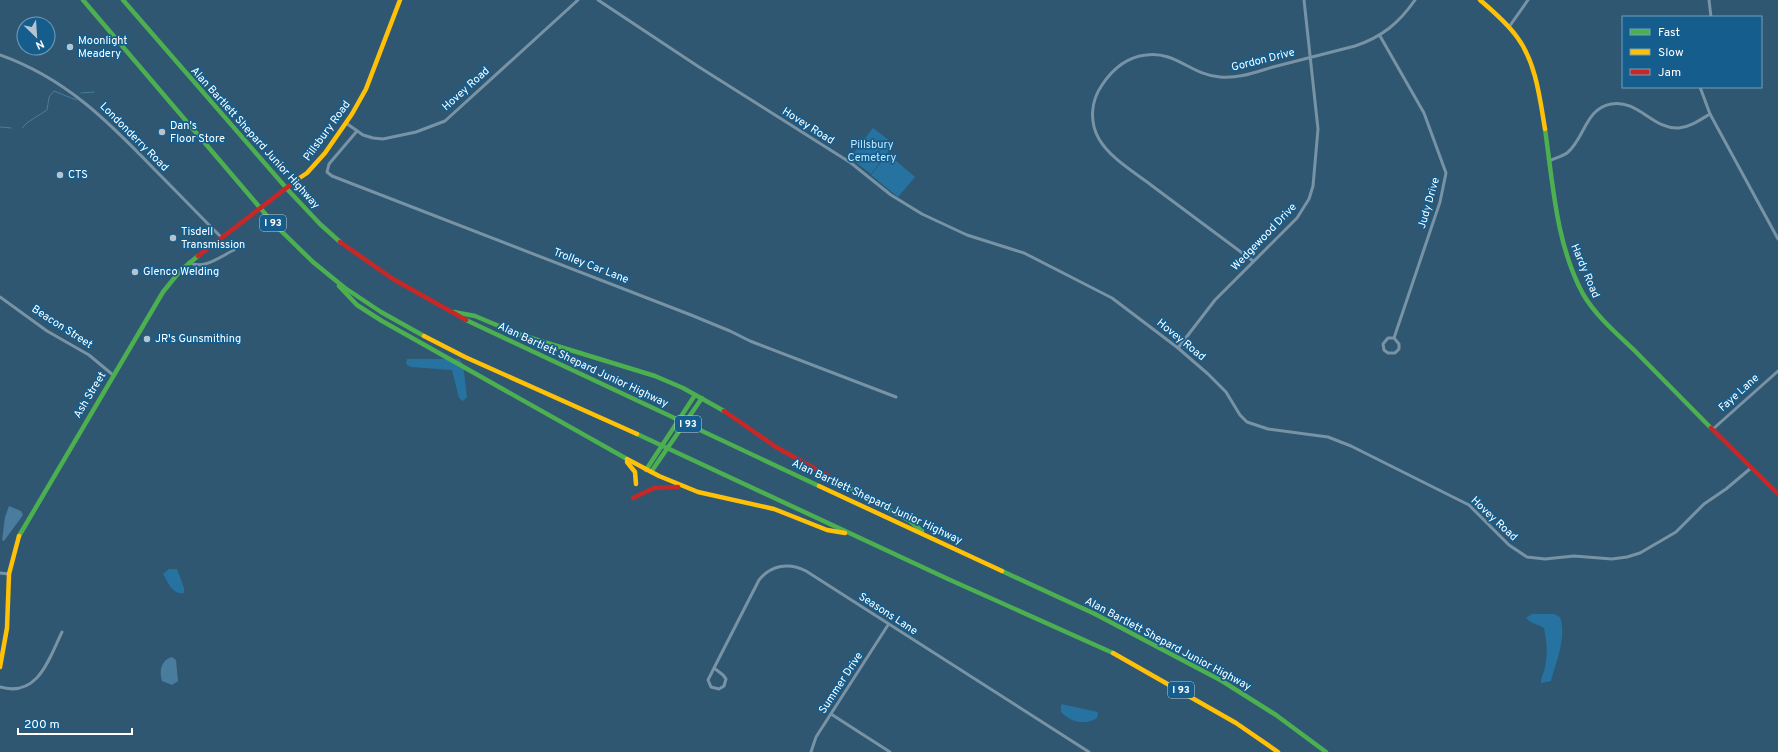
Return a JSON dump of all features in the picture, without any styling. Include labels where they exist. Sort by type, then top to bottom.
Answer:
[{"type":"main road","name":"I 93","points":[[83,0],[273,223],[330,276],[381,312],[442,346],[605,418],[854,535],[1121,657],[1236,723],[1278,752]]},
{"type":"main road","name":"Alan Bartlett Shepard Junior Highway","points":[[123,0],[278,180],[311,215],[364,260],[444,310],[1095,614],[1222,681],[1258,703],[1326,752]]},
{"type":"main road","name":"Pillsbury Road","points":[[221,237],[296,181],[319,160],[357,106],[375,70],[400,0]]},
{"type":"main road","name":"Hardy Road","points":[[1480,0],[1509,27],[1523,45],[1530,61],[1544,117],[1560,231],[1582,294],[1601,318],[1778,494]]},
{"type":"main road","name":"Ash Street","points":[[0,667],[7,628],[9,574],[16,546],[22,530],[163,292],[190,262],[221,237]]},
{"type":"main road","points":[[330,276],[357,305],[382,322],[623,458],[688,489]]},
{"type":"main road","points":[[444,310],[476,316],[518,334],[655,376],[695,394],[715,405],[776,447],[910,521],[926,534]]},
{"type":"main road","points":[[646,470],[695,394]]},
{"type":"main road","points":[[651,472],[702,398]]},
{"type":"main road","points":[[623,458],[635,472],[636,484]]},
{"type":"main road","points":[[633,498],[643,491],[661,486],[688,489],[774,509],[827,530],[854,535]]},
{"type":"street","name":"Hovey Road","points":[[346,123],[357,131],[372,138],[383,139],[427,128],[445,121],[578,0]]},
{"type":"street","name":"Hovey Road","points":[[598,0],[699,67],[851,163],[882,188],[912,208],[968,235],[1019,251],[1078,279],[1116,301],[1178,348],[1220,386],[1247,422],[1268,429],[1328,437],[1346,443],[1469,505],[1509,545],[1527,557],[1545,559],[1574,556],[1612,559],[1640,553],[1676,532],[1704,504],[1726,489],[1751,468]]},
{"type":"street","name":"Wedgewood Drive","points":[[1178,348],[1215,300],[1297,218],[1306,205],[1311,193],[1318,130],[1304,0]]},
{"type":"street","name":"Gordon Drive","points":[[1253,261],[1137,174],[1105,147],[1093,124],[1095,98],[1104,83],[1115,69],[1130,59],[1146,54],[1169,56],[1200,73],[1221,78],[1243,75],[1366,42],[1380,36],[1401,19],[1415,0]]},
{"type":"street","points":[[1509,27],[1528,0]]},
{"type":"street","points":[[1710,0],[1711,16]]},
{"type":"street","name":"Judy Drive","points":[[1380,36],[1424,113],[1446,173],[1440,202],[1394,338]]},
{"type":"street","name":"Londonderry Road","points":[[0,55],[50,78],[94,109],[116,129],[221,237]]},
{"type":"street","points":[[1700,88],[1710,114],[1778,239]]},
{"type":"street","points":[[1551,160],[1567,153],[1572,149],[1589,119],[1605,106],[1612,104],[1626,104],[1657,122],[1673,128],[1687,126],[1710,114]]},
{"type":"street","name":"Trolley Car Lane","points":[[357,131],[329,164],[327,172],[332,176],[632,292],[730,331],[750,341],[896,397]]},
{"type":"street","points":[[190,262],[195,266],[202,265],[234,250]]},
{"type":"street","name":"Beacon Street","points":[[0,297],[47,331],[89,355],[113,375]]},
{"type":"street","name":"Judy Drive","points":[[1388,338],[1394,338],[1399,344],[1399,349],[1395,353],[1388,353],[1384,350],[1383,344],[1388,338]]},
{"type":"street","name":"Faye Lane","points":[[1713,429],[1778,371]]},
{"type":"street","name":"Seasons Lane","points":[[714,668],[723,674],[726,679],[724,686],[719,689],[712,688],[709,684],[709,678],[714,668],[759,580],[768,572],[779,566],[792,566],[803,569],[888,625],[1089,752]]},
{"type":"street","points":[[0,573],[9,574]]},
{"type":"street","name":"Summer Drive","points":[[811,752],[816,737],[888,625]]},
{"type":"street","points":[[0,687],[17,690],[33,682],[41,674],[62,632]]},
{"type":"street","points":[[831,714],[890,752]]},
{"type":"green space","name":"Pillsbury Cemetery","points":[[873,128],[894,144],[871,174],[850,158]]},
{"type":"green space","points":[[888,154],[915,177],[898,197],[871,175]]},
{"type":"green space","points":[[407,359],[459,359],[463,364],[467,397],[463,401],[459,398],[452,370],[411,367],[406,364]]},
{"type":"green space","points":[[169,569],[177,569],[184,588],[184,593],[176,592],[169,584],[163,574]]},
{"type":"green space","points":[[1532,614],[1554,614],[1560,617],[1562,625],[1562,641],[1551,681],[1541,683],[1547,657],[1546,638],[1544,628],[1530,622],[1526,618]]},
{"type":"green space","points":[[1061,704],[1098,712],[1097,718],[1087,722],[1078,722],[1061,712]]},
{"type":"shaded area","points":[[9,506],[21,511],[23,515],[4,541],[2,540],[5,517]]},
{"type":"shaded area","points":[[172,657],[176,660],[178,681],[172,685],[162,681],[161,670],[163,663],[168,658]]},
{"type":"waterway","points":[[22,128],[28,122],[47,110],[49,97],[54,91],[76,100]]},
{"type":"waterway","points":[[81,93],[94,92]]},
{"type":"waterway","points":[[0,127],[11,128]]},
{"type":"traffic: fast","points":[[83,0],[273,223],[313,262],[345,288],[381,312],[424,336]]},
{"type":"traffic: fast","points":[[123,0],[288,190],[320,224],[340,242]]},
{"type":"traffic: fast","points":[[1545,129],[1553,192],[1561,234],[1574,275],[1583,294],[1594,310],[1607,324],[1711,428]]},
{"type":"traffic: fast","points":[[19,536],[163,292],[180,271],[198,256]]},
{"type":"traffic: fast","points":[[339,286],[357,305],[382,321],[627,459]]},
{"type":"traffic: fast","points":[[454,312],[475,316],[518,334],[655,376],[683,388],[724,411]]},
{"type":"traffic: fast","points":[[466,320],[819,486]]},
{"type":"traffic: fast","points":[[646,470],[695,395]]},
{"type":"traffic: fast","points":[[651,472],[702,398]]},
{"type":"traffic: fast","points":[[637,434],[948,579],[1113,653]]},
{"type":"traffic: fast","points":[[837,481],[910,521],[922,531]]},
{"type":"traffic: fast","points":[[1002,571],[1095,614],[1222,681],[1276,715],[1326,752]]},
{"type":"traffic: slow","points":[[298,179],[307,173],[325,153],[352,114],[366,89],[400,0]]},
{"type":"traffic: slow","points":[[1480,0],[1509,27],[1517,37],[1529,58],[1536,81],[1545,129]]},
{"type":"traffic: slow","points":[[424,336],[465,357],[637,434]]},
{"type":"traffic: slow","points":[[627,459],[659,476],[698,492],[774,509],[827,530],[845,533]]},
{"type":"traffic: slow","points":[[627,462],[635,472],[636,484]]},
{"type":"traffic: slow","points":[[819,486],[1002,571]]},
{"type":"traffic: slow","points":[[0,667],[7,628],[9,574],[19,536]]},
{"type":"traffic: slow","points":[[1113,653],[1236,723],[1278,752]]},
{"type":"traffic: jam","points":[[198,256],[298,179]]},
{"type":"traffic: jam","points":[[340,242],[393,279],[466,320]]},
{"type":"traffic: jam","points":[[724,411],[776,447],[837,481]]},
{"type":"traffic: jam","points":[[1711,428],[1778,494]]},
{"type":"traffic: jam","points":[[633,498],[654,488],[678,487]]},
{"type":"place","name":"Moonlight Meadery","points":[[70,47]]},
{"type":"place","name":"Dan's Floor Store","points":[[162,132]]},
{"type":"place","name":"CTS","points":[[60,175]]},
{"type":"place","name":"Tisdell Transmission","points":[[173,238]]},
{"type":"place","name":"Glenco Welding","points":[[135,272]]},
{"type":"place","name":"JR's Gunsmithing","points":[[147,339]]}]
